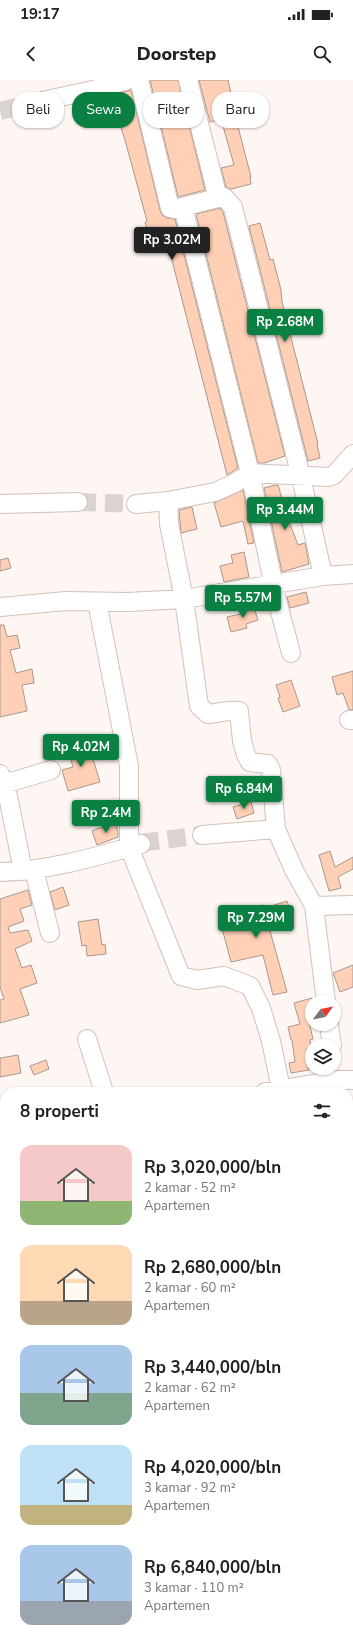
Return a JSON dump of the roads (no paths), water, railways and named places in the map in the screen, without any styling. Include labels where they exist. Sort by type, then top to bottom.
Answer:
[{"type":"street","points":[[64,96],[127,80]]},
{"type":"street","points":[[139,80],[170,208],[174,209],[224,197],[233,207],[301,477],[323,576]]},
{"type":"street","points":[[188,80],[218,198]]},
{"type":"street","points":[[183,207],[250,473],[273,585],[291,652]]},
{"type":"street","points":[[136,504],[168,501],[215,492],[235,483],[250,473],[301,477],[332,476],[353,454]]},
{"type":"street","points":[[168,501],[169,524],[184,599],[199,706],[208,714],[230,710],[239,711],[246,755],[250,762],[268,764],[272,770],[276,829],[294,870],[314,906],[325,995]]},
{"type":"street","points":[[0,504],[78,502]]},
{"type":"street","points":[[0,607],[66,601],[128,602],[184,599],[323,576],[353,574]]},
{"type":"street","points":[[97,602],[129,766],[135,845],[181,976],[196,980],[224,976],[250,986],[261,1008],[271,1041],[273,1087]]},
{"type":"street","points":[[50,933],[28,871],[2,779],[51,770]]},
{"type":"street","points":[[202,835],[276,829]]},
{"type":"street","points":[[0,872],[28,871],[101,856],[135,845]]},
{"type":"street","points":[[314,906],[353,905]]},
{"type":"street","points":[[87,1040],[102,1087]]},
{"type":"street","points":[[290,1087],[341,1075]]},
{"type":"tunnel","points":[[0,111],[12,108]]},
{"type":"tunnel","points":[[78,502],[136,504]]},
{"type":"tunnel","points":[[141,843],[202,835]]}]
